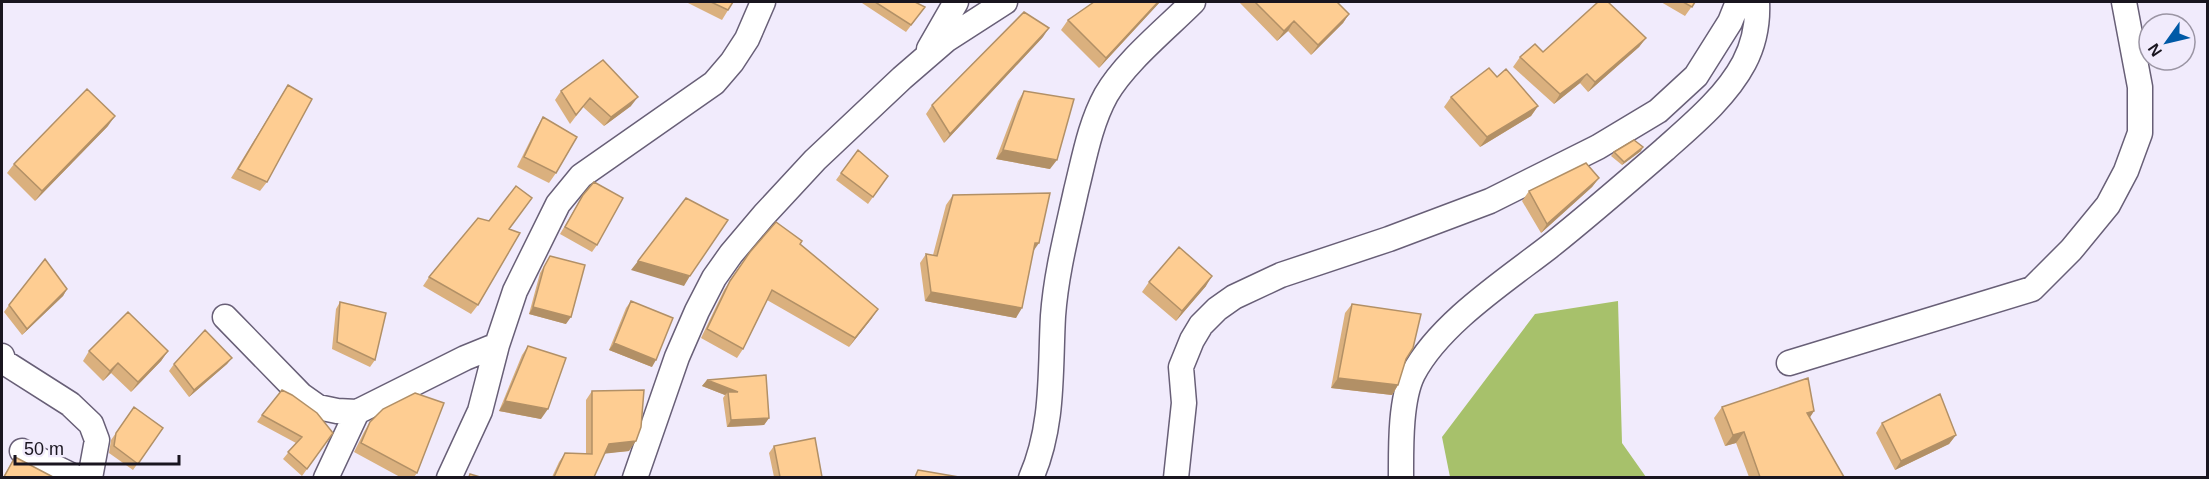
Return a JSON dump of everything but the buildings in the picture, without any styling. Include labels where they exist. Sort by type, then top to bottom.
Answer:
[{"type":"street","points":[[449,477],[480,411],[497,345],[515,291],[558,204],[581,176],[714,83],[732,62],[747,39],[763,2]]},
{"type":"street","points":[[923,59],[956,2]]},
{"type":"street","points":[[635,477],[677,357],[714,278],[764,215],[815,160],[923,59],[946,40],[1005,2]]},
{"type":"street","points":[[1031,477],[1045,439],[1049,414],[1053,311],[1064,243],[1096,117],[1107,94],[1122,72],[1193,2]]},
{"type":"street","points":[[1176,477],[1184,403],[1181,367],[1201,325],[1217,309],[1234,297],[1281,275],[1490,201],[1598,147],[1658,111],[1696,76],[1730,22],[1738,2]]},
{"type":"street","points":[[1401,477],[1405,407],[1412,375],[1430,348],[1503,281],[1550,246],[1656,157],[1689,127],[1727,87],[1743,64],[1753,41],[1758,17],[1757,2]]},
{"type":"street","points":[[1789,363],[2032,289],[2072,250],[2108,205],[2126,171],[2140,133],[2140,87],[2124,2]]},
{"type":"street","points":[[225,317],[301,395],[318,407],[337,411],[357,412],[465,358],[497,345]]},
{"type":"street","points":[[2,361],[70,404],[91,424],[97,440],[90,477]]},
{"type":"street","points":[[326,477],[357,412]]},
{"type":"street","points":[[22,451],[77,477]]},
{"type":"green space","points":[[1618,301],[1622,443],[1646,477],[1450,477],[1442,437],[1535,314]]}]
